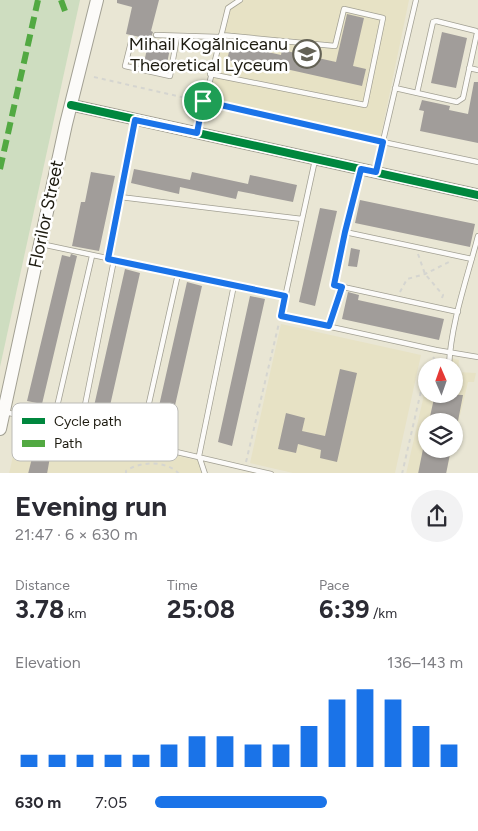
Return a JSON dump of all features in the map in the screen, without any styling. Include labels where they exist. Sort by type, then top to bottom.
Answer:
[{"type":"main road","name":"Florilor Street","points":[[0,429],[71,105],[97,0]]},
{"type":"street","points":[[71,105],[478,195]]},
{"type":"lane","points":[[197,133],[203,101],[228,8],[240,0]]},
{"type":"lane","points":[[376,172],[416,0]]},
{"type":"lane","points":[[156,35],[177,37],[221,36],[335,46],[344,10],[383,18],[365,105],[210,74]]},
{"type":"lane","points":[[395,88],[417,93],[457,102],[460,101],[476,31],[436,21],[433,22],[417,93]]},
{"type":"lane","points":[[131,42],[125,66],[170,76],[177,37]]},
{"type":"lane","points":[[469,68],[478,70]]},
{"type":"lane","points":[[108,259],[135,120]]},
{"type":"lane","points":[[383,142],[478,162]]},
{"type":"lane","points":[[315,159],[281,316],[449,353],[478,357]]},
{"type":"lane","points":[[361,169],[334,285],[458,312]]},
{"type":"lane","points":[[120,197],[302,220]]},
{"type":"lane","points":[[345,232],[472,260]]},
{"type":"lane","points":[[449,358],[458,312],[478,236]]},
{"type":"lane","points":[[40,244],[285,296]]},
{"type":"lane","points":[[58,403],[92,256]]},
{"type":"lane","points":[[85,403],[114,260]]},
{"type":"lane","points":[[149,403],[178,274]]},
{"type":"lane","points":[[205,473],[200,456],[234,285]]},
{"type":"lane","points":[[4,412],[12,414]]},
{"type":"lane","points":[[178,451],[268,473]]},
{"type":"lane","points":[[252,468],[255,473]]},
{"type":"path","points":[[94,77],[383,142]]},
{"type":"path","points":[[416,247],[425,274],[442,295],[439,308]]},
{"type":"path","points":[[396,299],[407,280],[446,265],[457,256]]},
{"type":"path","points":[[329,326],[342,287]]},
{"type":"path","points":[[244,467],[281,316]]},
{"type":"path","points":[[433,358],[436,350]]},
{"type":"path","points":[[402,473],[418,403]]},
{"type":"path","points":[[126,473],[126,471],[134,466],[150,463],[166,466],[179,473]]},
{"type":"shaded area","name":"Mihail Kogălniceanu Theoretical Lyceum","points":[[235,0],[409,0],[380,140],[207,102],[225,6]]},
{"type":"shaded area","points":[[281,324],[421,355],[420,358],[418,358],[418,369],[395,473],[293,473],[250,463]]},
{"type":"shaded area","points":[[463,372],[476,373],[474,382],[468,382],[461,413],[420,413],[422,403],[463,403]]},
{"type":"shaded area","points":[[418,421],[418,458],[450,458],[446,473],[406,473]]},
{"type":"shaded area","points":[[178,456],[200,461],[203,473],[9,473],[12,460],[178,461]]},
{"type":"green space","points":[[0,0],[80,0],[0,367]]},
{"type":"building","points":[[117,0],[159,0],[151,31],[153,32],[153,40],[171,44],[166,68],[144,63],[149,39],[126,34],[132,7],[117,3]]},
{"type":"building","points":[[347,14],[364,18],[353,66],[366,69],[362,86],[277,67],[276,70],[227,60],[231,44],[281,55],[282,50],[336,62]]},
{"type":"building","points":[[442,32],[467,38],[456,88],[431,83]]},
{"type":"building","points":[[474,82],[478,82],[478,143],[420,131],[424,111],[419,110],[422,100],[450,106],[449,110],[468,114]]},
{"type":"building","points":[[134,169],[190,180],[192,172],[248,184],[250,175],[297,185],[293,202],[238,191],[236,199],[180,187],[179,194],[131,183]]},
{"type":"building","points":[[91,172],[115,176],[99,251],[72,246],[81,202],[85,202]]},
{"type":"building","points":[[360,200],[475,224],[470,247],[355,223]]},
{"type":"building","points":[[320,208],[337,211],[315,306],[299,302]]},
{"type":"building","points":[[351,248],[360,250],[357,267],[348,266]]},
{"type":"building","points":[[71,254],[77,256],[42,403],[27,401],[62,255],[70,257]]},
{"type":"building","points":[[125,269],[140,273],[111,403],[95,403]]},
{"type":"building","points":[[187,282],[202,286],[176,403],[160,403]]},
{"type":"building","points":[[348,292],[359,295],[358,300],[444,319],[439,340],[342,319]]},
{"type":"building","points":[[250,296],[265,299],[232,446],[218,442]]},
{"type":"building","points":[[340,369],[357,373],[337,462],[320,458],[321,450],[298,444],[296,453],[278,449],[286,413],[305,418],[302,431],[325,436]]},
{"type":"building","points":[[433,403],[461,403],[460,413],[431,413]]},
{"type":"building","points":[[421,458],[449,458],[446,473],[418,473]]},
{"type":"building","points":[[31,461],[49,461],[47,473],[28,473]]},
{"type":"marked path","points":[[0,169],[38,0]]},
{"type":"marked path","points":[[61,0],[65,11]]},
{"type":"cycle path","points":[[71,105],[478,195]]},
{"type":"place","name":"Mihail Kogălniceanu Theoretical Lyceum","points":[[307,54]]},
{"type":"route","points":[[203,101],[383,142],[376,172],[361,169],[334,285],[342,287],[329,326],[281,316],[285,296],[108,259],[135,120],[197,133],[203,101]]}]
